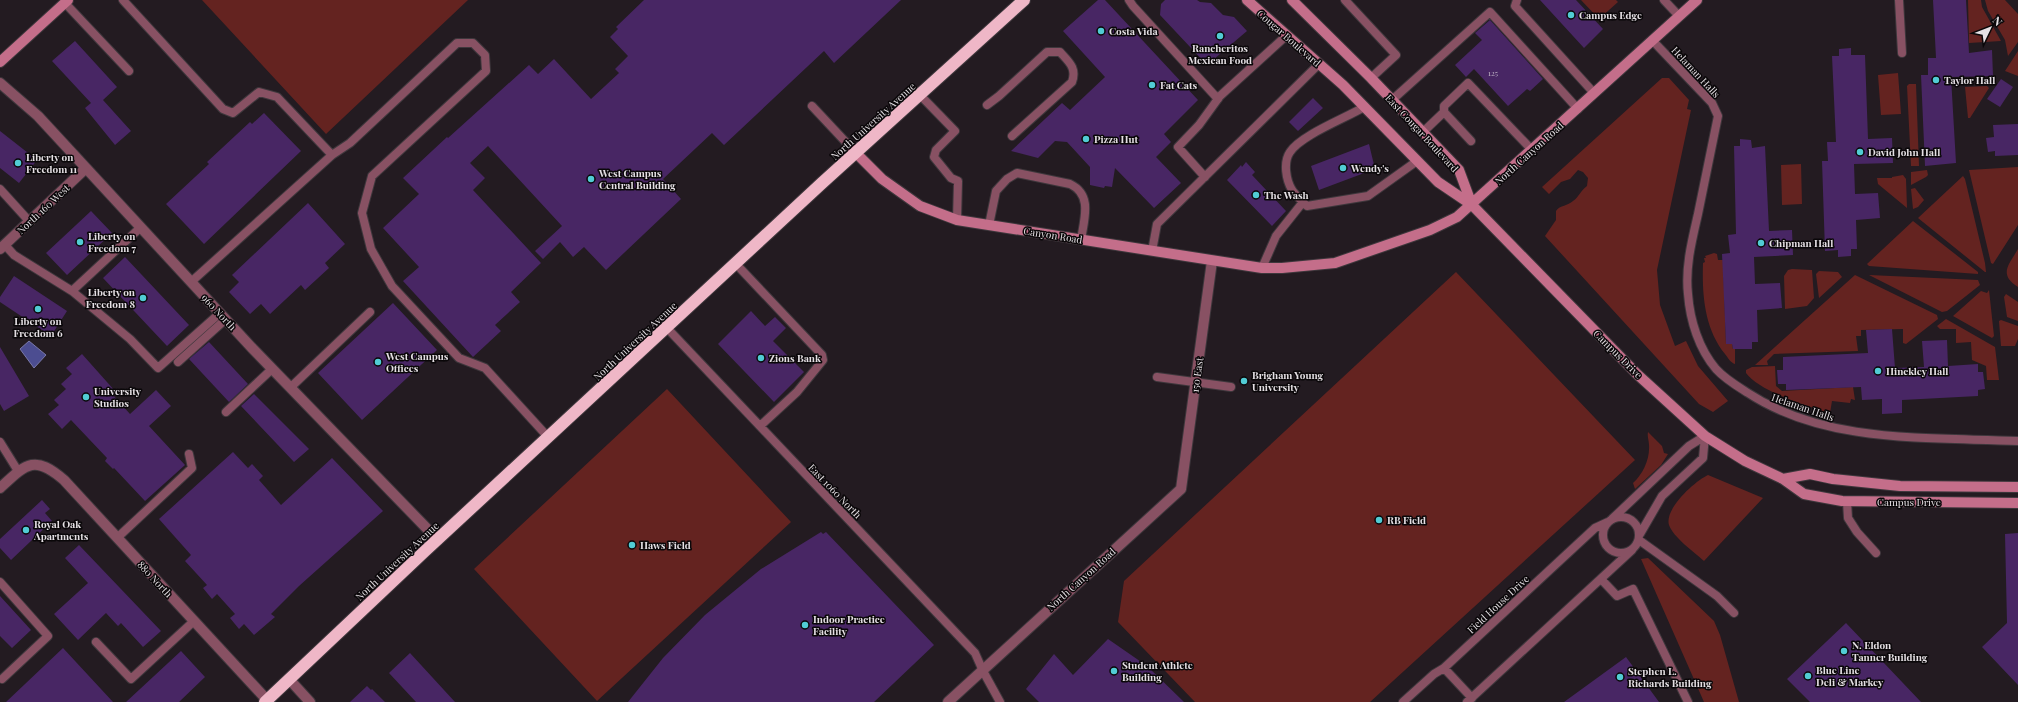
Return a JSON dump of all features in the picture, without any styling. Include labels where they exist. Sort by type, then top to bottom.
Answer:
[{"type":"highway","name":"North University Avenue","points":[[266,701],[548,437],[1024,0]]},
{"type":"main road","name":"Cougar Boulevard","points":[[1247,0],[1331,75]]},
{"type":"main road","name":"East Cougar Boulevard","points":[[1292,0],[1371,78],[1459,170],[1472,205]]},
{"type":"main road","name":"North Canyon Road","points":[[1335,263],[1430,230],[1457,217],[1697,0]]},
{"type":"main road","points":[[0,62],[66,2]]},
{"type":"main road","name":"East Cougar Boulevard","points":[[1331,75],[1438,182],[1472,205]]},
{"type":"main road","name":"Canyon Road","points":[[856,153],[882,179],[920,206],[957,220],[1262,268],[1282,268],[1335,263]]},
{"type":"main road","name":"Campus Drive","points":[[1472,205],[1638,374],[1705,436],[1745,461],[1783,479],[1804,494],[1847,502],[2018,503]]},
{"type":"main road","name":"Campus Drive","points":[[1783,479],[1810,474],[1839,480],[1900,486],[2018,487]]},
{"type":"street","name":"960 North","points":[[0,83],[38,116],[272,369],[438,540]]},
{"type":"street","name":"North 160 West","points":[[2,247],[86,168]]},
{"type":"street","name":"150 East","points":[[1181,489],[1212,260]]},
{"type":"street","name":"880 North","points":[[18,471],[22,468],[38,464],[50,468],[64,480],[266,701]]},
{"type":"street","points":[[0,488],[18,471]]},
{"type":"street","name":"North Canyon Road","points":[[948,702],[1181,489]]},
{"type":"street","points":[[289,679],[310,702]]},
{"type":"lane","points":[[124,0],[223,109],[233,113],[259,92],[277,97],[332,155]]},
{"type":"lane","points":[[1129,0],[1218,99]]},
{"type":"lane","points":[[1345,0],[1396,55],[1371,78]]},
{"type":"lane","points":[[1517,0],[1515,6],[1594,93]]},
{"type":"lane","points":[[1664,0],[1679,16]]},
{"type":"lane","points":[[1899,0],[1902,53]]},
{"type":"lane","points":[[66,2],[129,71]]},
{"type":"lane","points":[[1392,100],[1490,12],[1578,109]]},
{"type":"lane","points":[[1205,177],[1178,147],[1199,125],[1218,99],[1286,36]]},
{"type":"lane","name":"Helaman Halls","points":[[1652,40],[1712,103],[1718,116],[1688,261],[1688,287],[1693,327],[1703,350],[1717,370],[1727,379],[1764,404],[1789,415],[1830,428],[1872,434],[2018,441]]},
{"type":"lane","points":[[191,282],[332,155],[350,143],[457,43],[473,43],[485,55],[486,71],[372,176],[362,213],[371,249],[392,286],[459,358],[485,368],[548,437]]},
{"type":"lane","points":[[987,105],[1047,52],[1060,52],[1073,67],[1075,74],[1072,82],[1012,136]]},
{"type":"lane","points":[[1152,251],[1157,224],[1319,64]]},
{"type":"lane","points":[[1471,141],[1444,112],[1444,106],[1468,83],[1532,150]]},
{"type":"lane","points":[[920,95],[955,131],[936,150],[934,157],[951,178],[958,181],[957,220]]},
{"type":"lane","name":"Canyon Road","points":[[812,106],[856,153]]},
{"type":"lane","points":[[1364,107],[1303,139],[1290,152],[1286,165],[1287,177],[1292,191],[1307,206],[1368,196],[1417,161]]},
{"type":"lane","points":[[1423,132],[1444,112]]},
{"type":"lane","points":[[989,225],[996,191],[1007,179],[1017,173],[1070,184],[1079,190],[1086,206],[1081,240]]},
{"type":"lane","points":[[0,189],[29,222]]},
{"type":"lane","points":[[1262,268],[1276,236],[1303,202]]},
{"type":"lane","points":[[72,291],[141,227]]},
{"type":"lane","points":[[2,247],[72,291],[130,339],[158,368],[223,316]]},
{"type":"lane","points":[[736,264],[796,326],[822,355],[823,360],[796,392],[760,426]]},
{"type":"lane","points":[[291,388],[370,312]]},
{"type":"lane","points":[[178,362],[223,316]]},
{"type":"lane","name":"East 1060 North","points":[[667,328],[975,653],[983,671]]},
{"type":"lane","points":[[226,412],[272,369]]},
{"type":"lane","points":[[1156,377],[1231,387]]},
{"type":"lane","points":[[1444,668],[1470,700],[1632,550],[1662,496],[1703,458],[1705,436]]},
{"type":"lane","name":"Field House Drive","points":[[1403,702],[1434,674],[1444,668],[1595,528],[1610,520],[1689,446],[1705,436]]},
{"type":"lane","points":[[0,442],[18,471]]},
{"type":"lane","points":[[117,538],[192,468],[189,454]]},
{"type":"lane","points":[[1847,502],[1848,518],[1857,532],[1876,553]]},
{"type":"lane","points":[[1632,550],[1621,553],[1615,552],[1606,545],[1603,534],[1610,520],[1618,517],[1630,519],[1635,523],[1639,537],[1717,596],[1734,613]]},
{"type":"lane","points":[[1601,579],[1617,596],[1633,589],[1688,702]]},
{"type":"lane","points":[[0,582],[48,636],[2,679]]},
{"type":"lane","points":[[96,642],[131,679],[194,621]]},
{"type":"lane","points":[[983,671],[1000,702]]},
{"type":"shaded area","points":[[202,0],[468,0],[326,134]]},
{"type":"shaded area","points":[[1581,0],[1616,0],[1618,2],[1599,19]]},
{"type":"shaded area","points":[[1968,0],[1981,0],[1982,7],[2001,41],[1969,43]]},
{"type":"shaded area","points":[[1985,0],[2005,0],[2018,14],[2018,42],[2008,56],[2005,40],[1988,11]]},
{"type":"shaded area","points":[[2018,51],[2018,76],[2005,71]]},
{"type":"shaded area","points":[[1898,73],[1901,114],[1881,115],[1878,75]]},
{"type":"shaded area","points":[[1662,78],[1669,78],[1689,100],[1687,109],[1691,110],[1657,270],[1660,305],[1675,346],[1686,341],[1698,366],[1728,401],[1713,412],[1699,404],[1545,236],[1556,220],[1556,211],[1577,198],[1587,186],[1588,178],[1583,172],[1578,170],[1570,179],[1561,182],[1549,194],[1542,187]]},
{"type":"shaded area","points":[[1909,84],[1916,84],[1919,166],[1911,166],[1907,86]]},
{"type":"shaded area","points":[[1987,86],[1989,88],[1970,118],[1968,118],[1965,87]]},
{"type":"shaded area","points":[[1801,164],[1802,204],[1782,205],[1781,165]]},
{"type":"shaded area","points":[[2018,167],[2018,225],[1993,264],[1991,263],[1969,170]]},
{"type":"shaded area","points":[[1927,170],[1928,175],[1926,177],[1911,185],[1911,172]]},
{"type":"shaded area","points":[[1903,175],[1906,179],[1907,208],[1878,184],[1877,178],[1892,178]]},
{"type":"shaded area","points":[[1963,176],[1965,179],[1986,272],[1918,218]]},
{"type":"shaded area","points":[[1915,188],[1924,200],[1918,207],[1913,209],[1911,189]]},
{"type":"shaded area","points":[[1913,221],[1978,272],[1978,274],[1869,266],[1867,264]]},
{"type":"shaded area","points":[[2018,249],[2018,287],[2008,278],[2007,269]]},
{"type":"shaded area","points":[[1714,253],[1717,254],[1718,260],[1723,260],[1726,344],[1732,344],[1733,349],[1735,349],[1735,364],[1732,363],[1718,344],[1706,310],[1703,287],[1703,263],[1705,262],[1705,256]]},
{"type":"shaded area","points":[[1788,270],[1812,270],[1814,298],[1807,306],[1785,309],[1784,276]]},
{"type":"shaded area","points":[[1819,271],[1838,272],[1842,277],[1819,298],[1816,274]]},
{"type":"shaded area","name":"RB Field","points":[[1456,272],[1635,460],[1370,702],[1195,702],[1118,622],[1124,581]]},
{"type":"shaded area","points":[[1855,275],[1937,315],[1938,319],[1906,344],[1903,343],[1903,329],[1861,330],[1861,336],[1856,336],[1858,351],[1774,354],[1767,361],[1768,365],[1755,365]]},
{"type":"shaded area","points":[[1869,275],[1978,280],[1980,285],[1947,311],[1942,312]]},
{"type":"shaded area","points":[[1989,290],[1994,336],[1992,338],[1953,316],[1981,291],[1987,293]]},
{"type":"shaded area","points":[[2006,294],[2018,302],[2018,321],[2007,317],[2004,297]]},
{"type":"shaded area","points":[[1946,319],[1995,347],[1999,380],[1987,380],[1986,366],[1972,360],[1971,342],[1956,343],[1956,329],[1940,329],[1937,326]]},
{"type":"shaded area","points":[[2001,320],[2018,326],[2018,339],[2015,346],[2001,346],[1999,321]]},
{"type":"shaded area","points":[[29,341],[46,355],[34,368],[20,349]]},
{"type":"shaded area","points":[[1775,366],[1776,386],[1782,391],[1853,387],[1855,400],[1851,399],[1850,403],[1832,401],[1830,413],[1809,407],[1772,392],[1752,380],[1746,373],[1746,370],[1752,367]]},
{"type":"shaded area","name":"Haws Field","points":[[667,389],[791,522],[597,701],[474,569]]},
{"type":"shaded area","points":[[1648,432],[1662,446],[1664,453],[1668,454],[1661,465],[1635,489],[1633,483],[1643,471],[1647,461],[1649,450]]},
{"type":"shaded area","points":[[1708,475],[1763,498],[1704,561],[1684,544],[1671,530],[1669,519],[1671,511],[1682,496],[1702,478]]},
{"type":"shaded area","points":[[1648,558],[1714,621],[1720,635],[1739,702],[1704,702],[1641,559]]},
{"type":"building","name":"West Campus Central Building","points":[[644,0],[901,0],[834,63],[824,51],[724,145],[712,133],[663,179],[681,199],[606,270],[584,247],[573,257],[560,242],[543,259],[535,251],[562,226],[488,146],[470,163],[485,178],[473,190],[541,263],[511,292],[520,302],[495,325],[501,331],[473,357],[403,281],[419,267],[383,228],[419,194],[403,178],[529,65],[538,74],[554,59],[591,99],[619,73],[615,69],[628,56],[610,37],[618,29],[616,27]]},
{"type":"building","points":[[1098,0],[1105,0],[1198,100],[1164,134],[1171,142],[1156,157],[1181,183],[1154,208],[1115,168],[1112,187],[1105,186],[1104,188],[1090,185],[1090,167],[1067,142],[1055,141],[1038,158],[1011,151],[1062,103],[1070,110],[1105,77],[1063,31]]},
{"type":"building","points":[[1165,0],[1197,0],[1200,2],[1211,3],[1223,15],[1234,17],[1247,31],[1207,65],[1160,15],[1161,4]]},
{"type":"building","name":"Campus Edge","points":[[1540,0],[1576,0],[1603,29],[1584,48]]},
{"type":"building","name":"Taylor Hall","points":[[1933,0],[1966,0],[1969,53],[1992,50],[1993,76],[1951,77],[1956,163],[1925,166],[1921,75],[1928,75],[1928,58],[1936,58]]},
{"type":"building","points":[[1490,20],[1543,79],[1530,91],[1527,89],[1508,106],[1474,69],[1466,77],[1455,65],[1482,40],[1475,33]]},
{"type":"building","points":[[75,41],[117,87],[103,100],[131,131],[115,145],[85,108],[91,103],[52,61]]},
{"type":"building","name":"David John Hall","points":[[1851,48],[1851,55],[1865,55],[1868,139],[1892,138],[1893,163],[1854,164],[1855,194],[1878,193],[1880,218],[1856,220],[1857,249],[1851,249],[1851,256],[1838,257],[1838,250],[1825,251],[1822,161],[1828,161],[1827,142],[1836,142],[1832,56],[1839,56],[1839,49]]},
{"type":"building","points":[[2001,79],[2013,87],[2000,107],[1987,99]]},
{"type":"building","points":[[1313,98],[1323,108],[1298,131],[1289,122]]},
{"type":"building","points":[[264,113],[301,151],[204,244],[166,204],[209,164],[207,162],[250,122],[252,124]]},
{"type":"building","points":[[2018,124],[2018,155],[1995,156],[1995,151],[1988,152],[1986,138],[1994,137],[1993,125]]},
{"type":"building","name":"Liberty on Freedom 11","points":[[0,131],[37,160],[19,183],[0,168]]},
{"type":"building","name":"Chipman Hall","points":[[1740,139],[1751,140],[1752,148],[1765,146],[1769,231],[1792,230],[1793,255],[1754,257],[1755,284],[1780,283],[1782,308],[1757,310],[1758,342],[1752,342],[1752,349],[1733,349],[1732,344],[1726,344],[1722,254],[1730,253],[1728,235],[1736,234],[1734,146],[1740,146]]},
{"type":"building","name":"Wendy's","points":[[1369,144],[1375,169],[1319,190],[1311,166]]},
{"type":"building","name":"The Wash","points":[[1246,162],[1255,172],[1252,175],[1286,211],[1272,226],[1227,180],[1241,165],[1242,167]]},
{"type":"building","points":[[308,203],[345,244],[325,263],[329,268],[305,290],[301,285],[270,314],[261,304],[250,314],[229,292],[239,282],[232,275]]},
{"type":"building","name":"Liberty on Freedom 7","points":[[91,211],[112,233],[67,275],[46,253]]},
{"type":"building","name":"Liberty on Freedom 8","points":[[125,257],[189,325],[167,346],[103,278]]},
{"type":"building","name":"Liberty on Freedom 6","points":[[14,276],[67,311],[51,336],[0,302],[0,297]]},
{"type":"building","name":"West Campus Offices","points":[[393,303],[437,350],[362,420],[318,373]]},
{"type":"building","name":"Zions Bank","points":[[751,311],[765,326],[775,317],[786,328],[773,341],[804,372],[774,402],[718,344]]},
{"type":"building","name":"Hinckley Hall","points":[[1892,329],[1895,368],[1924,367],[1922,341],[1947,340],[1948,366],[1978,364],[1978,372],[1983,372],[1985,389],[1978,390],[1978,396],[1902,400],[1902,413],[1882,414],[1882,399],[1862,400],[1861,387],[1786,390],[1786,384],[1778,384],[1777,370],[1783,370],[1783,357],[1868,353],[1866,330]]},
{"type":"building","points":[[209,342],[248,384],[229,402],[189,359]]},
{"type":"building","points":[[0,347],[29,396],[4,411],[0,404]]},
{"type":"building","points":[[82,354],[115,391],[112,394],[130,414],[156,390],[171,406],[149,426],[185,465],[145,501],[114,468],[113,469],[105,461],[107,458],[71,420],[62,429],[48,414],[59,405],[54,400],[66,389],[61,384],[72,374],[66,368]]},
{"type":"building","points":[[254,394],[309,449],[294,462],[241,406]]},
{"type":"building","points":[[233,452],[248,468],[252,464],[263,476],[259,480],[281,505],[332,458],[383,511],[299,586],[271,614],[275,617],[254,635],[244,624],[239,629],[230,618],[235,614],[217,594],[212,599],[203,588],[207,585],[185,561],[191,555],[159,519]]},
{"type":"building","name":"Royal Oak Apartments","points":[[42,500],[50,509],[45,513],[52,521],[11,560],[0,548],[0,539]]},
{"type":"building","name":"Indoor Practice Facility","points":[[821,532],[823,534],[826,532],[934,645],[874,702],[628,702],[663,658],[705,615],[761,569]]},
{"type":"building","points":[[2018,533],[2018,685],[1982,647],[2007,623],[2005,534]]},
{"type":"building","points":[[79,545],[161,631],[143,647],[121,623],[118,626],[106,613],[78,640],[54,614],[88,583],[65,558]]},
{"type":"building","points":[[0,596],[31,630],[12,648],[0,636]]},
{"type":"building","name":"N. Eldon Tanner Building","points":[[1846,623],[1921,702],[1810,702],[1787,679]]},
{"type":"building","name":"Student Athlete Building","points":[[1108,639],[1147,666],[1184,702],[1039,702],[1026,689],[1054,654],[1073,675]]},
{"type":"building","points":[[63,648],[113,702],[6,702]]},
{"type":"building","points":[[181,651],[205,677],[179,702],[126,702]]},
{"type":"building","points":[[410,653],[455,702],[416,702],[389,673]]},
{"type":"building","name":"Stephen L. Richards Building","points":[[1626,657],[1659,702],[1564,702]]},
{"type":"building","points":[[367,686],[371,690],[372,689],[385,702],[350,702]]},
{"type":"place","name":"Campus Edge","points":[[1571,15]]},
{"type":"place","name":"Costa Vida","points":[[1101,31]]},
{"type":"place","name":"Rancheritos Mexican Food","points":[[1220,36]]},
{"type":"place","name":"Taylor Hall","points":[[1936,80]]},
{"type":"place","name":"Fat Cats","points":[[1152,85]]},
{"type":"place","name":"Pizza Hut","points":[[1086,139]]},
{"type":"place","name":"David John Hall","points":[[1860,152]]},
{"type":"place","name":"Liberty on Freedom 11","points":[[18,163]]},
{"type":"place","name":"Wendy's","points":[[1343,168]]},
{"type":"place","name":"West Campus Central Building","points":[[591,179]]},
{"type":"place","name":"The Wash","points":[[1256,195]]},
{"type":"place","name":"Liberty on Freedom 7","points":[[80,242]]},
{"type":"place","name":"Chipman Hall","points":[[1761,243]]},
{"type":"place","name":"Liberty on Freedom 8","points":[[143,298]]},
{"type":"place","name":"Liberty on Freedom 6","points":[[38,309]]},
{"type":"place","name":"Zions Bank","points":[[761,358]]},
{"type":"place","name":"West Campus Offices","points":[[378,362]]},
{"type":"place","name":"Hinckley Hall","points":[[1878,371]]},
{"type":"place","name":"Brigham Young University","points":[[1244,381]]},
{"type":"place","name":"University Studios","points":[[86,397]]},
{"type":"place","name":"RB Field","points":[[1379,520]]},
{"type":"place","name":"Royal Oak Apartments","points":[[26,530]]},
{"type":"place","name":"Haws Field","points":[[632,545]]},
{"type":"place","name":"Indoor Practice Facility","points":[[805,625]]},
{"type":"place","name":"N. Eldon Tanner Building","points":[[1844,651]]},
{"type":"place","name":"Student Athlete Building","points":[[1114,671]]},
{"type":"place","name":"Blue Line Deli & Markey","points":[[1808,676]]},
{"type":"place","name":"Stephen L. Richards Building","points":[[1620,677]]}]
